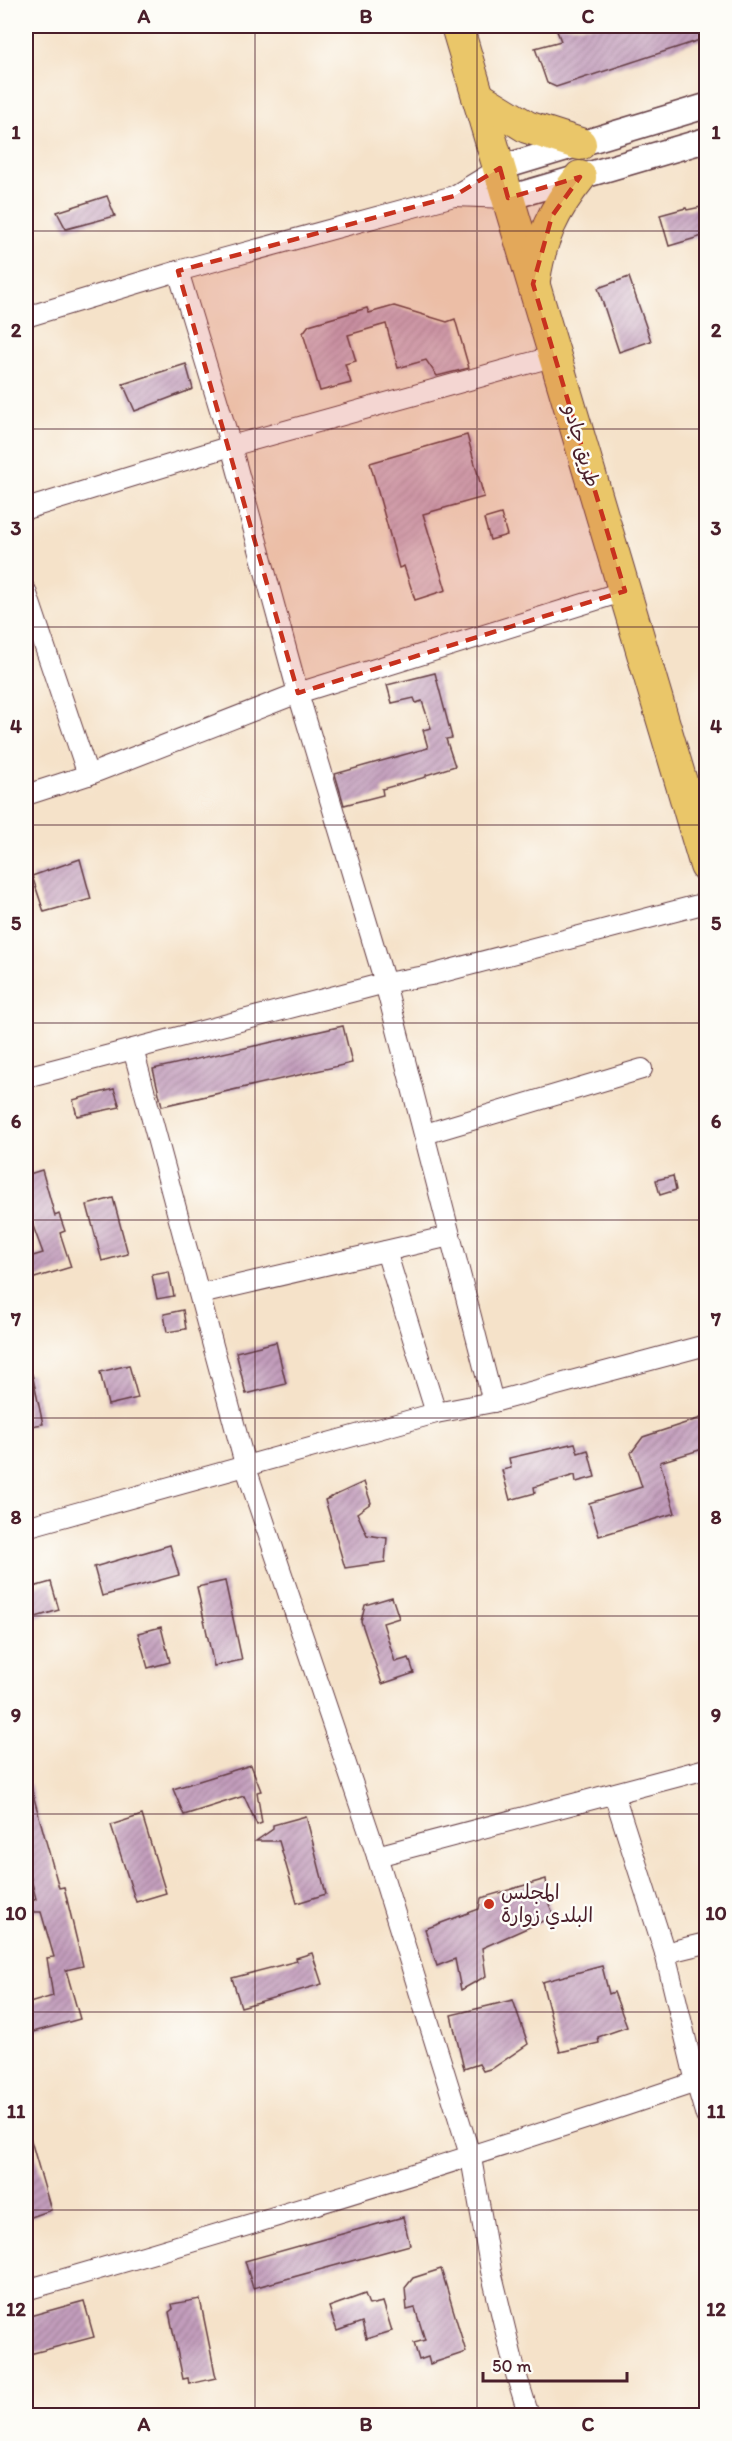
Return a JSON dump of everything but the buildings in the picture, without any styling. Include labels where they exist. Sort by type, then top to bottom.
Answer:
[{"type":"highway","name":"طريق جادو","points":[[457,26],[706,866]]},
{"type":"highway","points":[[478,97],[527,127],[580,144]]},
{"type":"highway","points":[[533,284],[537,260],[548,226],[565,196],[580,177]]},
{"type":"street","points":[[26,317],[178,271],[454,196],[500,168],[706,106]]},
{"type":"street","points":[[454,196],[508,198],[706,140]]},
{"type":"street","points":[[178,271],[231,446],[298,693],[385,983],[493,1402]]},
{"type":"street","points":[[26,509],[231,446],[555,356]]},
{"type":"street","points":[[26,591],[88,775]]},
{"type":"street","points":[[26,795],[88,775],[298,693],[625,591]]},
{"type":"street","points":[[26,1077],[385,983],[431,975],[706,903]]},
{"type":"street","points":[[133,1049],[246,1468],[377,1856],[471,2158],[493,2282],[529,2415]]},
{"type":"street","points":[[425,1134],[642,1069]]},
{"type":"street","points":[[200,1294],[450,1236]]},
{"type":"street","points":[[387,1251],[436,1413]]},
{"type":"street","points":[[26,1527],[246,1468],[436,1413],[493,1402],[706,1345]]},
{"type":"street","points":[[377,1856],[706,1769]]},
{"type":"street","points":[[614,1794],[665,1953],[706,2116]]},
{"type":"street","points":[[665,1953],[706,1943]]},
{"type":"street","points":[[26,2290],[195,2242],[471,2158],[696,2082]]},
{"type":"highlighted area","points":[[500,168],[508,198],[580,177],[552,216],[533,284],[625,591],[298,693],[178,271],[454,196]]},
{"type":"place","name":"المجلس البلدي زوارة","points":[[489,1904]]}]
